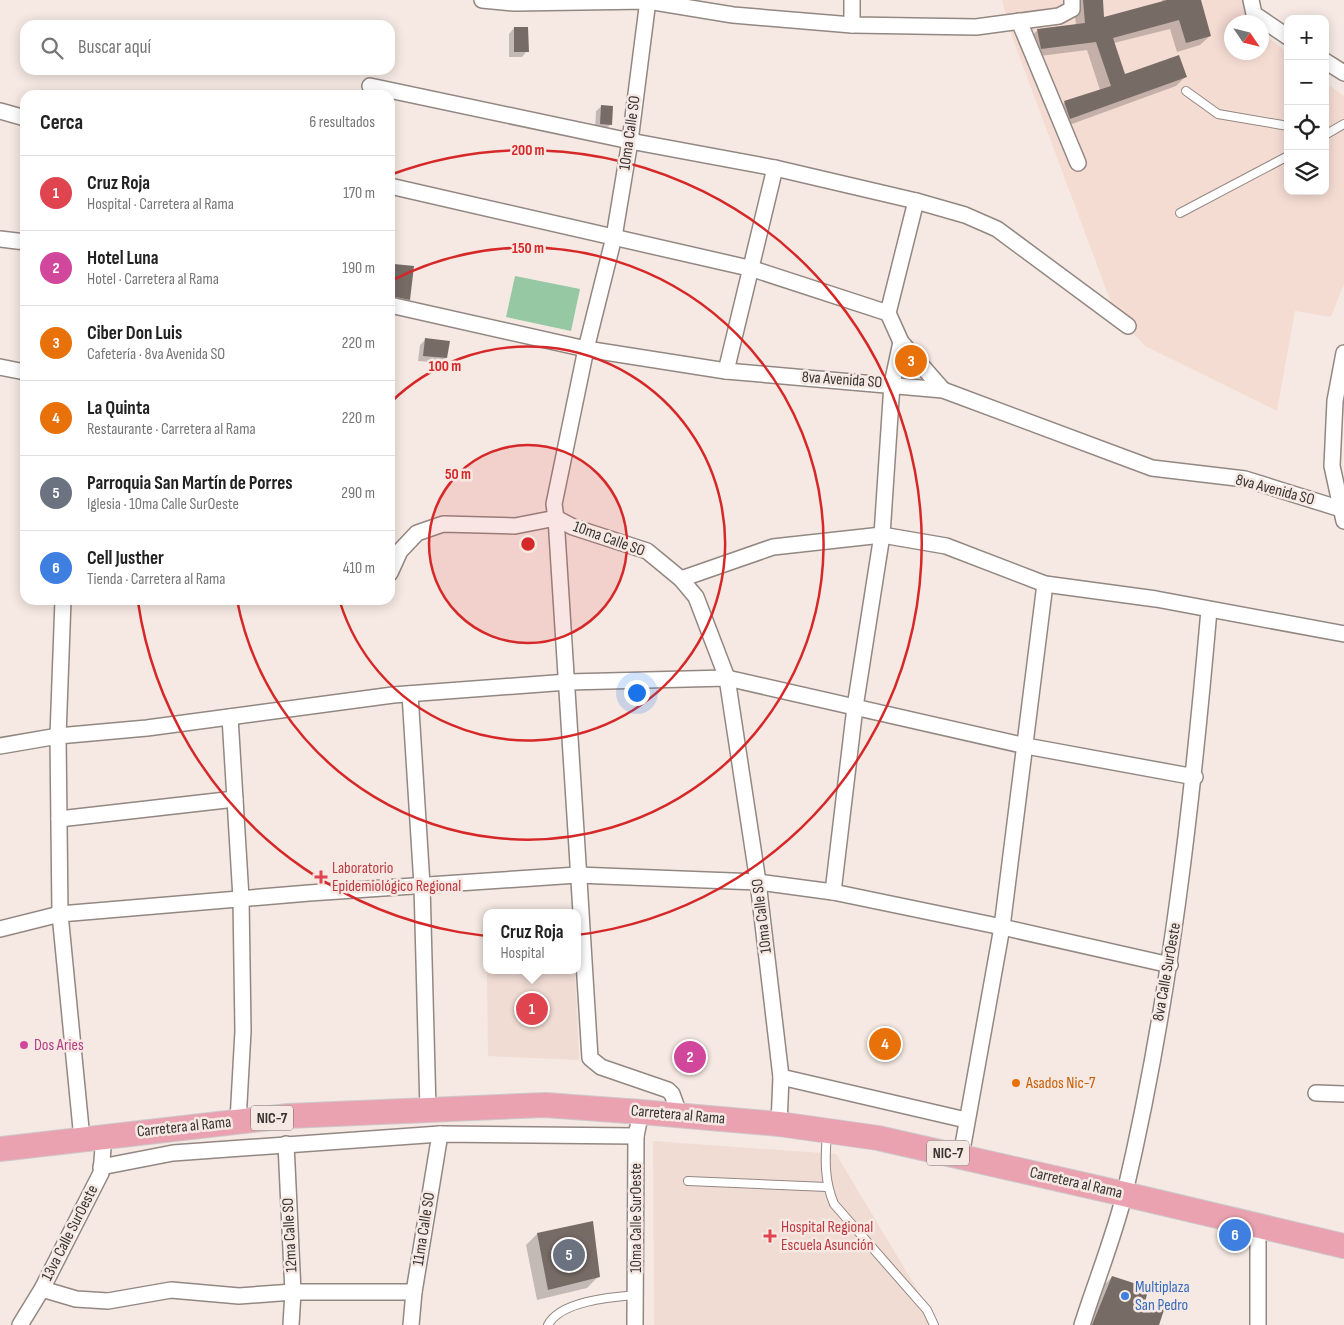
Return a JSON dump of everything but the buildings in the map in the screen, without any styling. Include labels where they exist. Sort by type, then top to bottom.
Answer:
[{"type":"highway","name":"Carretera al Rama","points":[[0,1149],[288,1116],[544,1105],[641,1112],[779,1124],[878,1138],[1344,1246]]},
{"type":"street","points":[[482,0],[514,3],[648,1],[733,15],[852,25],[976,27],[1059,16],[1072,9],[1072,0]]},
{"type":"street","points":[[852,0],[852,25]]},
{"type":"street","points":[[1251,0],[1254,14],[1284,34]]},
{"type":"street","name":"10ma Calle SO","points":[[648,1],[630,142],[614,237],[586,349],[554,504],[556,518],[573,527],[647,551],[681,579],[696,597],[726,678],[758,882],[781,1077],[779,1124]]},
{"type":"street","points":[[1019,21],[1078,163]]},
{"type":"street","points":[[1329,64],[1344,73]]},
{"type":"street","points":[[370,86],[389,90]]},
{"type":"street","points":[[395,91],[630,142],[775,168],[916,201],[965,215],[997,229],[1128,326]]},
{"type":"street","points":[[0,111],[20,117]]},
{"type":"street","points":[[726,372],[753,268],[775,168]]},
{"type":"street","points":[[395,187],[753,268],[888,313]]},
{"type":"street","points":[[916,201],[888,313],[901,342],[943,390]]},
{"type":"street","points":[[0,239],[20,241]]},
{"type":"street","name":"8va Avenida SO","points":[[395,306],[586,349],[726,372],[892,384],[943,390],[1152,468],[1245,479],[1342,515]]},
{"type":"street","points":[[833,892],[855,707],[882,535],[892,384],[901,342]]},
{"type":"street","points":[[1342,515],[1335,401],[1344,353]]},
{"type":"street","points":[[0,367],[20,371]]},
{"type":"street","points":[[395,562],[400,550],[417,533],[443,524],[515,526],[556,518],[568,682],[579,909]]},
{"type":"street","points":[[681,579],[773,547],[882,535],[946,546],[1045,584],[1156,599],[1344,634]]},
{"type":"street","points":[[961,1156],[1002,927],[1045,584]]},
{"type":"street","name":"13va Calle SurOeste","points":[[20,1325],[42,1289],[101,1173],[93,1137],[60,914],[58,736],[63,605]]},
{"type":"street","name":"8va Calle SurOeste","points":[[1082,1325],[1124,1194],[1170,964],[1195,777],[1209,610]]},
{"type":"street","points":[[0,746],[58,736],[147,728],[410,694],[568,682],[726,678],[1026,746],[1195,777]]},
{"type":"street","points":[[410,694],[422,885],[428,1110]]},
{"type":"street","points":[[230,717],[241,898],[243,1031],[238,1121]]},
{"type":"street","points":[[59,820],[235,799]]},
{"type":"street","points":[[0,929],[60,914],[241,898],[577,875],[758,882],[833,892],[1170,964]]},
{"type":"street","points":[[581,931],[590,1058],[601,1067],[668,1090],[672,1094],[680,1116]]},
{"type":"street","points":[[781,1077],[966,1120]]},
{"type":"street","points":[[1316,1094],[1344,1094]]},
{"type":"street","name":"10ma Calle SurOeste","points":[[635,1325],[636,1136],[641,1112]]},
{"type":"street","points":[[101,1167],[173,1153],[440,1134],[636,1136]]},
{"type":"street","name":"11ma Calle SO","points":[[411,1325],[414,1292],[440,1134]]},
{"type":"street","name":"12ma Calle SO","points":[[286,1144],[293,1292],[291,1325]]},
{"type":"street","points":[[1258,1225],[1258,1325]]},
{"type":"street","points":[[42,1289],[76,1299],[108,1301],[171,1290],[238,1296],[293,1292],[414,1292]]},
{"type":"lane","points":[[1186,91],[1218,114],[1284,125]]},
{"type":"lane","points":[[1329,132],[1344,124]]},
{"type":"lane","points":[[1180,213],[1284,158]]},
{"type":"lane","points":[[827,1131],[826,1187],[834,1204],[927,1310],[934,1325]]},
{"type":"lane","points":[[688,1181],[826,1187]]},
{"type":"lane","points":[[548,1325],[560,1314],[576,1305],[635,1294]]},
{"type":"shaded area","points":[[1002,0],[1249,0],[1248,15],[1224,15],[1224,60],[1269,60],[1269,38],[1284,50],[1284,195],[1329,195],[1329,85],[1344,96],[1344,284],[1331,317],[1295,311],[1277,411],[1145,346],[1116,316],[1011,34]]},
{"type":"shaded area","points":[[487,974],[575,974],[579,1060],[488,1056]]},
{"type":"shaded area","name":"Hospital Regional Escuela Asunción","points":[[653,1141],[836,1154],[935,1319],[934,1325],[654,1325]]},
{"type":"green space","points":[[515,276],[580,289],[571,331],[506,317]]},
{"type":"place","name":"Ciber Don Luis","points":[[911,361]]},
{"type":"place","name":"Laboratorio Epidemiológico Regional","points":[[321,877]]},
{"type":"place","name":"Cruz Roja","points":[[532,1009]]},
{"type":"place","name":"La Quinta","points":[[885,1044]]},
{"type":"place","name":"Dos Aries","points":[[24,1045]]},
{"type":"place","name":"Hotel Luna","points":[[690,1057]]},
{"type":"place","name":"Asados Nic-7","points":[[1016,1083]]},
{"type":"place","name":"Cell Justher","points":[[1235,1235]]},
{"type":"place","name":"Hospital Regional Escuela Asunción","points":[[770,1236]]},
{"type":"place","name":"Parroquia San Martín de Porres","points":[[569,1255]]},
{"type":"place","name":"Multiplaza San Pedro","points":[[1125,1296]]}]
